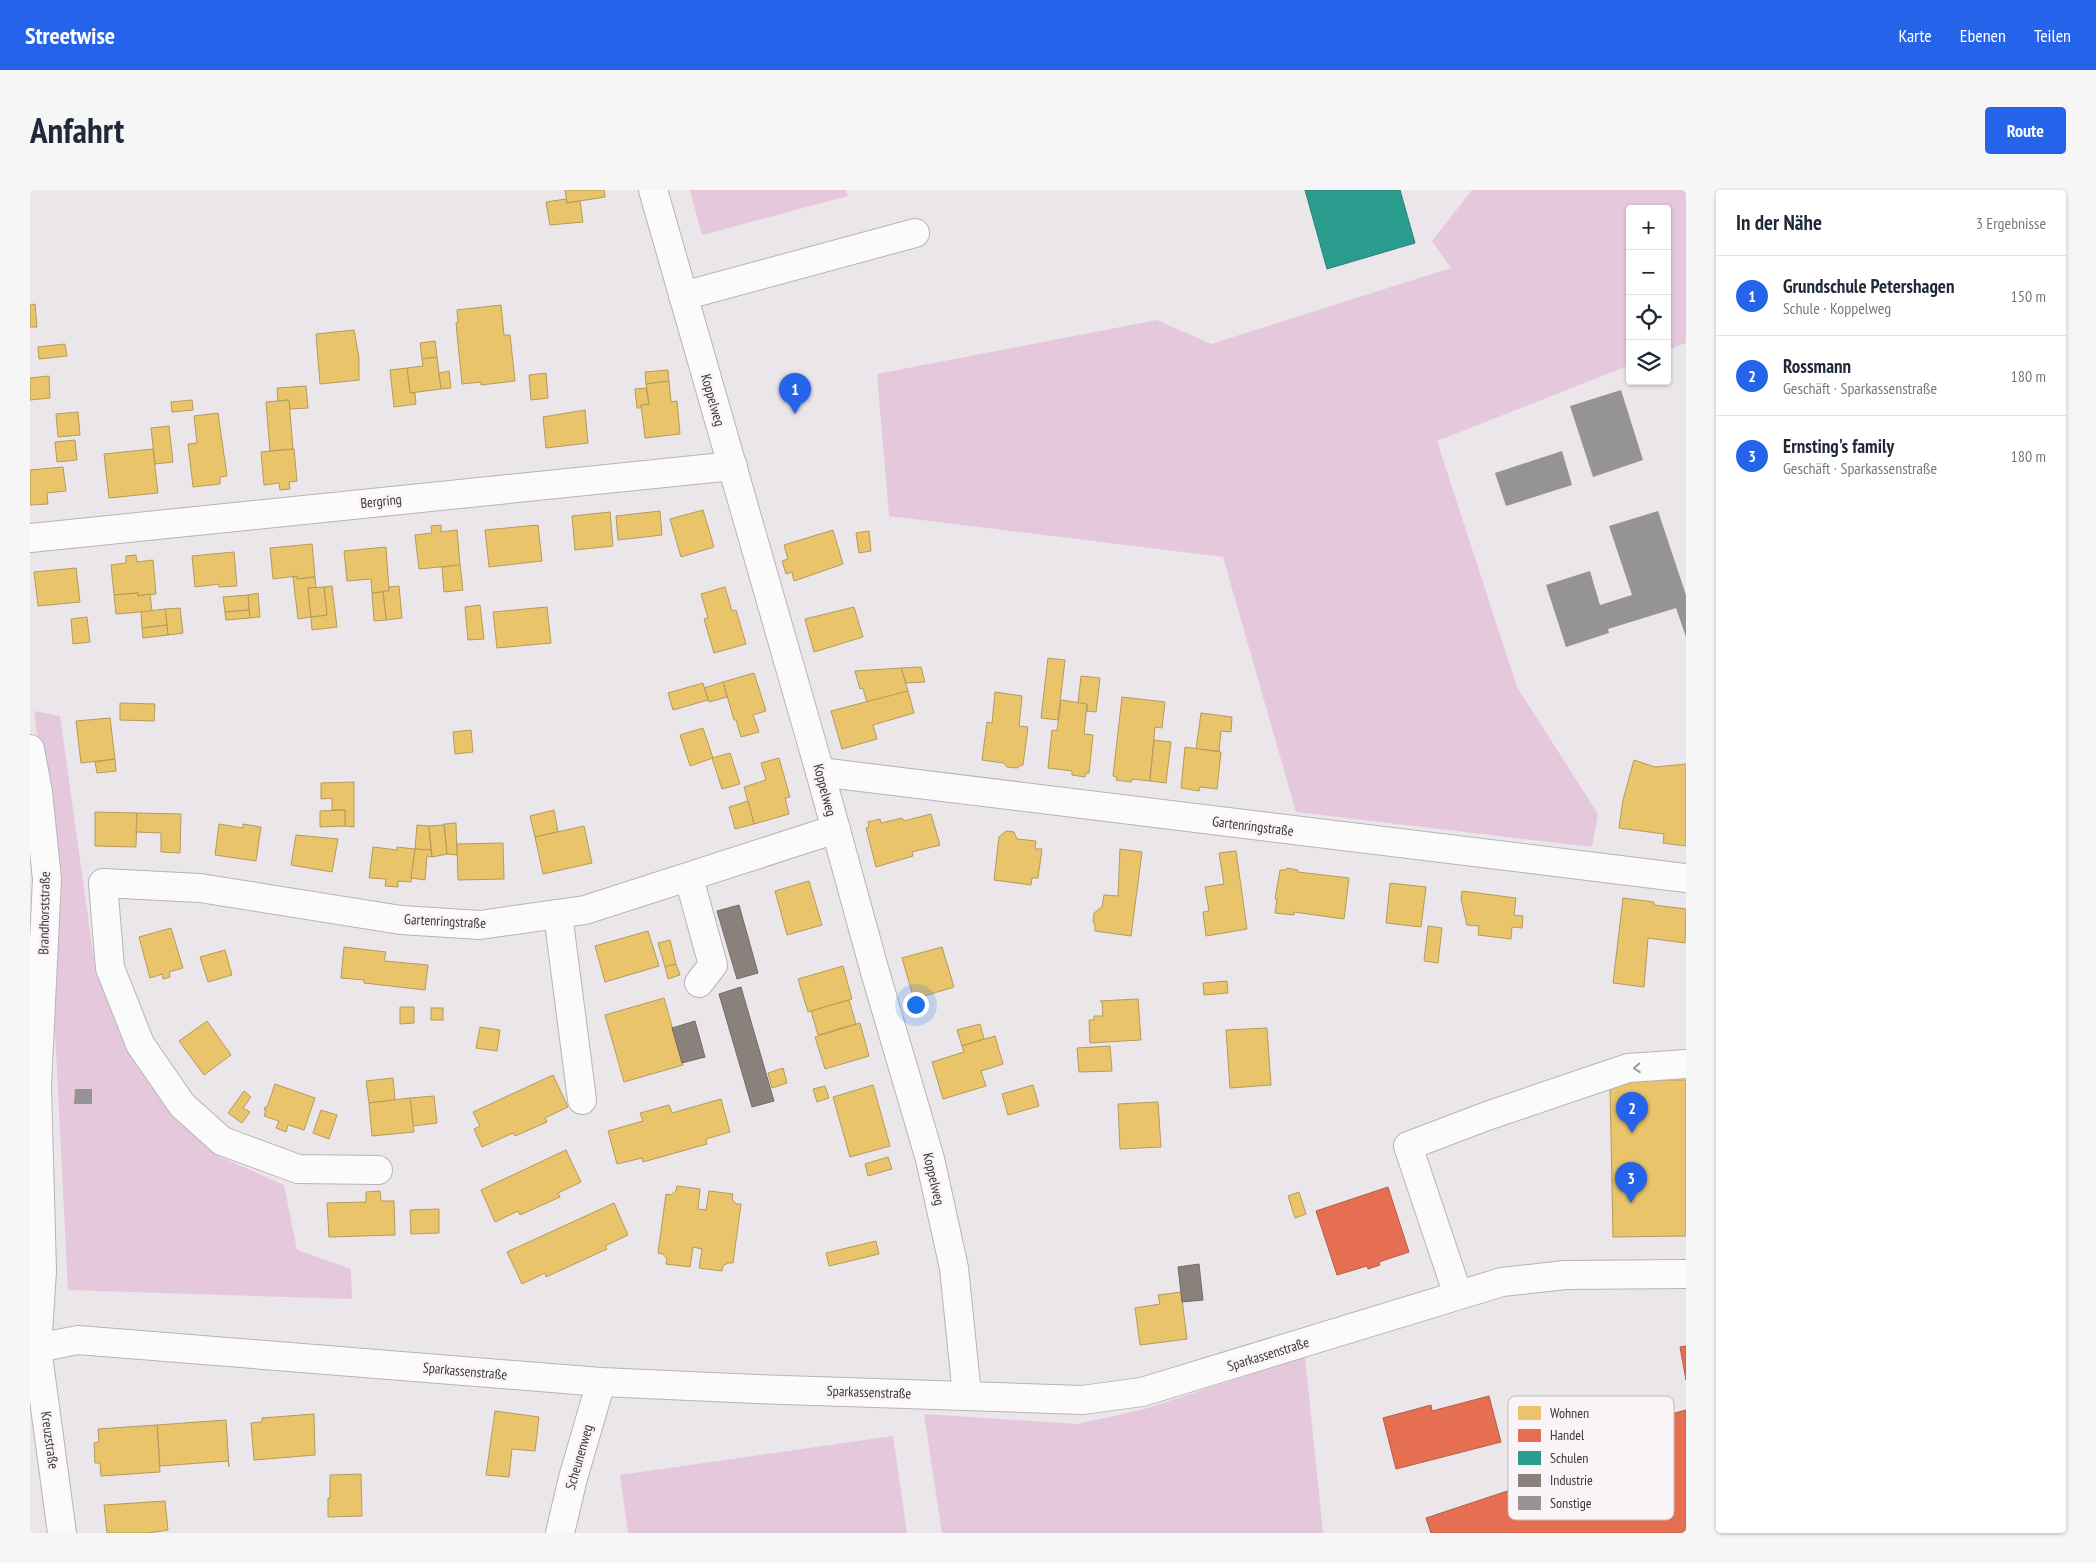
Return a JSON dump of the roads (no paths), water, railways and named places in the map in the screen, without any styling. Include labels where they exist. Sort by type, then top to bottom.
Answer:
[{"type":"street","name":"Koppelweg","points":[[653,190],[930,1159],[954,1268],[967,1395]]},
{"type":"street","points":[[683,296],[915,232]]},
{"type":"street","name":"Bergring","points":[[30,538],[733,466]]},
{"type":"street","name":"Brandhorststraße","points":[[30,749],[38,792],[47,880],[37,1085],[42,1271],[34,1347]]},
{"type":"street","name":"Gartenringstraße","points":[[820,772],[1686,878]]},
{"type":"street","name":"Gartenringstraße","points":[[378,1170],[298,1169],[222,1140],[182,1105],[140,1044],[110,968],[102,883],[200,888],[401,920],[480,925],[585,910],[836,829]]},
{"type":"street","points":[[689,878],[713,965],[699,983]]},
{"type":"street","points":[[558,914],[582,1100]]},
{"type":"street","points":[[1458,1295],[1408,1146],[1628,1068],[1686,1064]]},
{"type":"street","name":"Sparkassenstraße","points":[[34,1347],[78,1340],[601,1382],[1082,1400],[1142,1392],[1502,1282],[1565,1275],[1686,1274]]},
{"type":"street","name":"Kreuzstraße","points":[[34,1347],[62,1533]]},
{"type":"street","name":"Scheunenweg","points":[[560,1533],[573,1478],[601,1382]]},
{"type":"place","name":"Grundschule Petershagen","points":[[795,414]]},
{"type":"place","name":"Rossmann","points":[[1632,1133]]},
{"type":"place","name":"Ernsting's family","points":[[1631,1203]]}]
